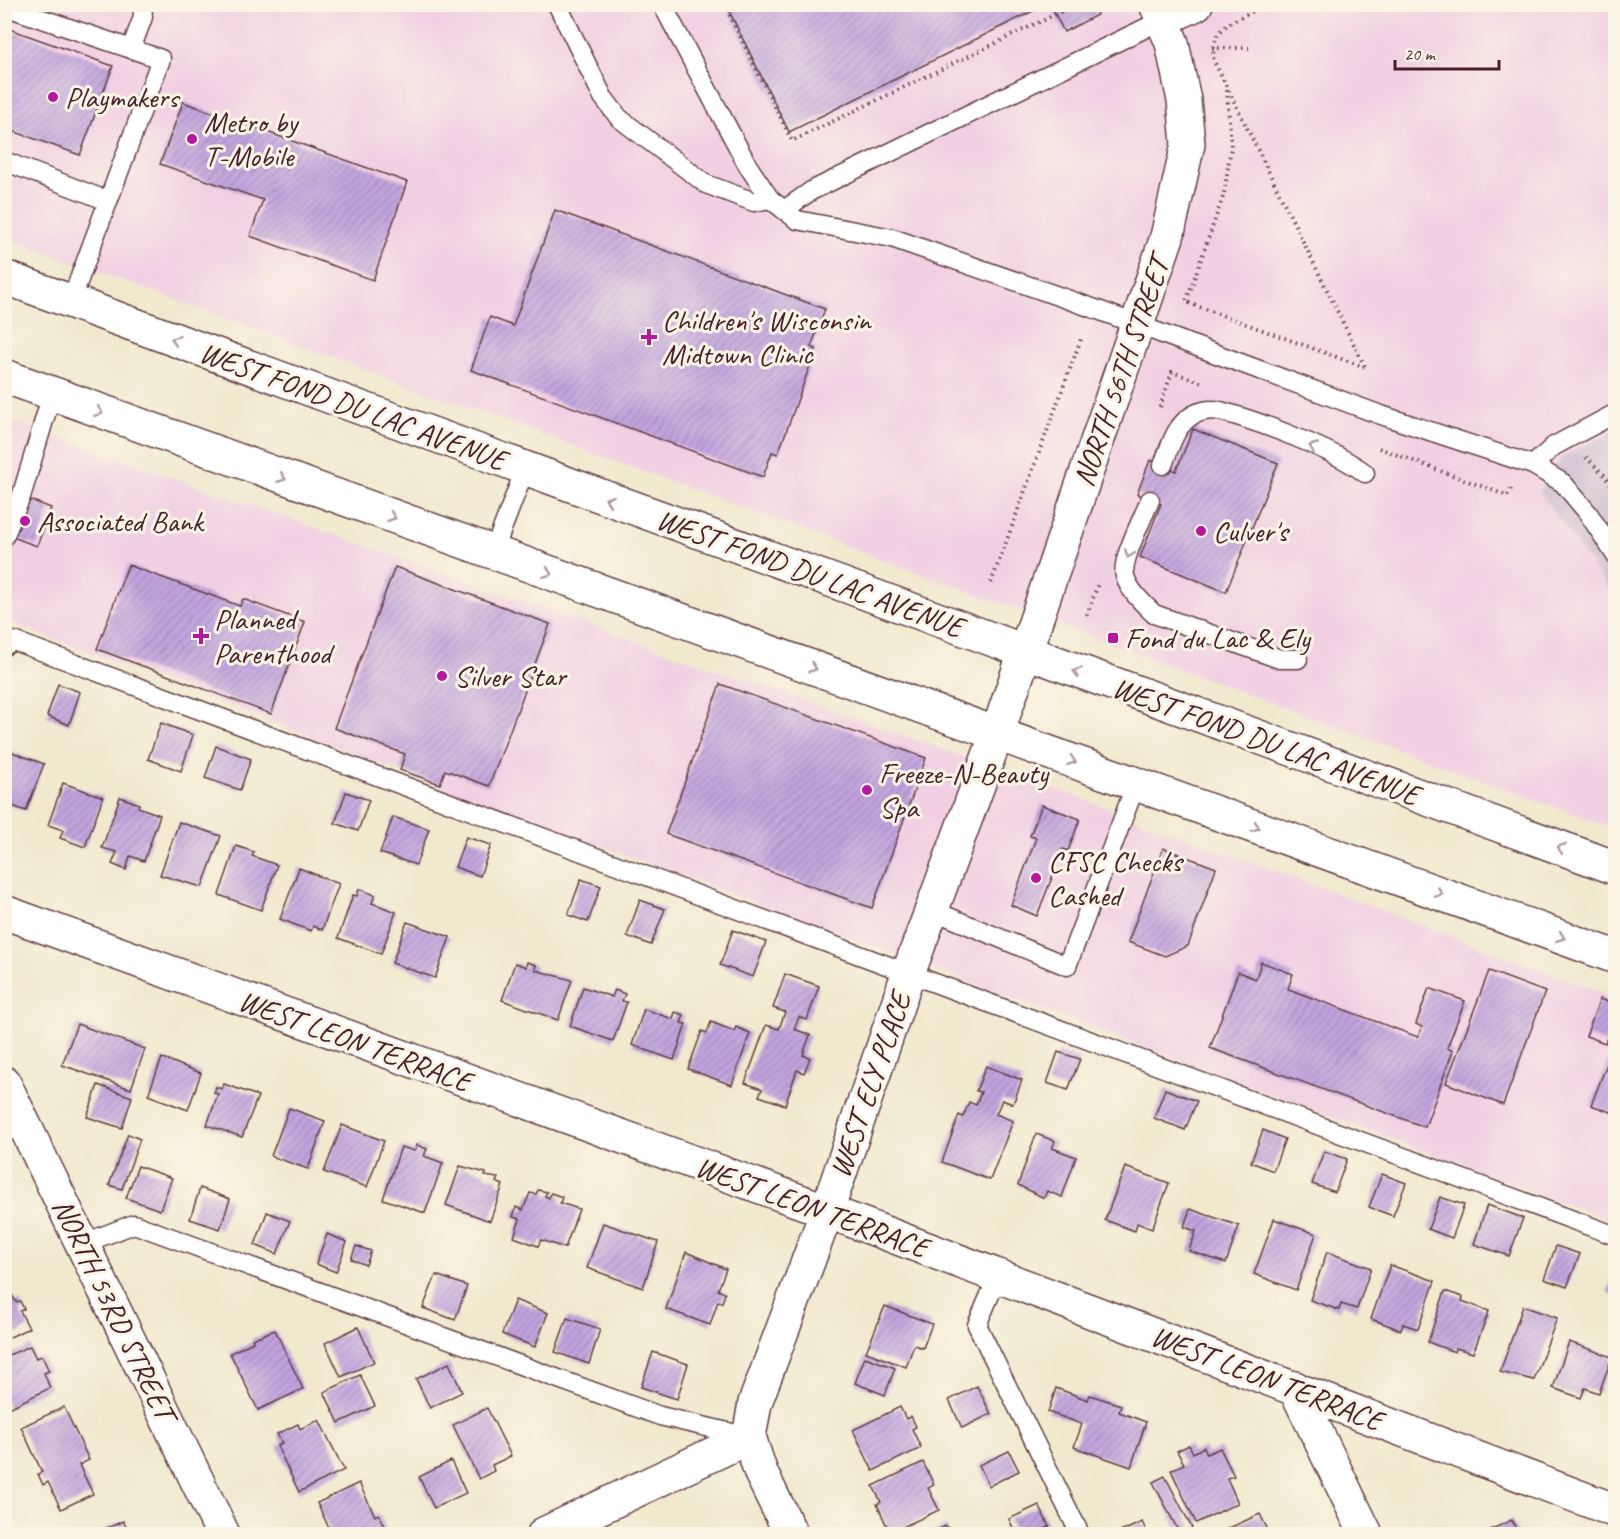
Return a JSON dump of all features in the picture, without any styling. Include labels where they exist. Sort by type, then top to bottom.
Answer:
[{"type":"street","points":[[1159,12],[1196,4]]},
{"type":"street","name":"NORTH 56TH STREET","points":[[998,734],[1167,237],[1188,144],[1184,100],[1172,43],[1159,12]]},
{"type":"street","name":"WEST FOND DU LAC AVENUE","points":[[4,277],[1616,868]]},
{"type":"street","points":[[4,376],[1616,957]]},
{"type":"street","name":"WEST ELY PLACE","points":[[749,1437],[755,1403],[827,1211],[908,974],[998,734]]},
{"type":"street","name":"WEST LEON TERRACE","points":[[4,912],[827,1211],[1616,1511]]},
{"type":"street","name":"NORTH 53RD STREET","points":[[4,1083],[223,1534]]},
{"type":"street","points":[[1295,1388],[1366,1534]]},
{"type":"street","points":[[544,1534],[749,1437],[761,1473],[791,1534]]},
{"type":"lane","points":[[131,49],[143,17],[142,4]]},
{"type":"lane","points":[[557,4],[603,97],[619,118],[706,184],[754,202],[777,205],[812,191],[1159,12]]},
{"type":"lane","points":[[662,4],[747,166],[777,205],[797,220],[892,238],[1138,324],[1378,414],[1533,465],[1563,483],[1588,513],[1616,556]]},
{"type":"lane","points":[[4,6],[161,59],[71,301]]},
{"type":"lane","points":[[4,161],[108,201]]},
{"type":"lane","points":[[4,537],[21,497],[52,394]]},
{"type":"lane","points":[[1163,465],[1182,422],[1205,411],[1218,411],[1340,458],[1365,473]]},
{"type":"lane","points":[[1533,465],[1554,446],[1616,413]]},
{"type":"lane","points":[[493,553],[525,469]]},
{"type":"lane","points":[[1150,500],[1125,564],[1124,575],[1144,604],[1154,614],[1280,659],[1298,659]]},
{"type":"lane","points":[[4,646],[14,641],[1616,1236]]},
{"type":"lane","points":[[932,910],[1067,966],[1136,784]]},
{"type":"lane","points":[[82,1244],[134,1224],[660,1416],[749,1437]]},
{"type":"lane","points":[[998,1276],[977,1325],[1080,1534]]},
{"type":"path","points":[[724,4],[792,141],[1077,4]]},
{"type":"path","points":[[1227,89],[1231,147],[1224,194],[1186,302],[1365,367],[1214,61],[1212,48],[1216,35],[1224,27],[1269,4]]},
{"type":"path","points":[[1212,48],[1249,48]]},
{"type":"path","points":[[992,582],[1081,339]]},
{"type":"path","points":[[1157,416],[1172,372],[1205,384]]},
{"type":"path","points":[[1367,444],[1508,496],[1513,482]]},
{"type":"path","points":[[1586,457],[1604,475],[1616,492]]},
{"type":"path","points":[[1087,615],[1102,571]]},
{"type":"shaded area","points":[[4,5],[1615,5],[1615,431],[1563,456],[1539,491],[1615,598],[1615,829],[5,237]]},
{"type":"shaded area","points":[[4,418],[1067,793],[1615,997],[1615,1222],[402,772],[5,620]]},
{"type":"shaded area","points":[[1615,431],[1615,598],[1539,491],[1563,456]]},
{"type":"building","points":[[1050,4],[1092,4],[1097,15],[1064,32]]},
{"type":"building","points":[[726,5],[1045,5],[789,132]]},
{"type":"building","name":"Playmakers","points":[[4,27],[113,66],[80,155],[4,128]]},
{"type":"building","points":[[183,102],[407,182],[373,280],[250,236],[263,200],[160,164]]},
{"type":"building","name":"Children's Wisconsin Midtown Clinic","points":[[555,210],[825,309],[811,347],[816,349],[778,454],[772,452],[763,477],[471,370],[490,317],[513,326]]},
{"type":"building","name":"Culver's","points":[[1193,429],[1278,463],[1226,592],[1140,557],[1161,504],[1137,494],[1150,460],[1176,471]]},
{"type":"building","name":"Associated Bank","points":[[4,490],[51,508],[37,546],[4,534]]},
{"type":"building","name":"Planned Parenthood","points":[[128,565],[240,606],[243,599],[305,622],[271,714],[97,649]]},
{"type":"building","name":"Silver Star","points":[[395,567],[550,624],[489,786],[445,770],[440,784],[400,770],[405,754],[334,728]]},
{"type":"building","points":[[58,684],[80,692],[69,725],[47,716]]},
{"type":"building","points":[[720,684],[926,758],[872,908],[666,834]]},
{"type":"building","points":[[161,723],[193,735],[181,771],[148,759]]},
{"type":"building","points":[[216,746],[251,759],[240,790],[205,778]]},
{"type":"building","points":[[12,752],[44,764],[26,811],[4,803],[4,772]]},
{"type":"building","points":[[63,783],[103,797],[85,847],[60,838],[63,830],[48,825]]},
{"type":"building","points":[[346,792],[369,800],[358,831],[335,823]]},
{"type":"building","points":[[120,797],[160,815],[144,861],[130,856],[126,870],[112,864],[117,852],[102,848]]},
{"type":"building","name":"CFSC Checks Cashed","points":[[1042,805],[1080,819],[1068,851],[1063,849],[1037,916],[1011,905],[1036,838],[1030,836]]},
{"type":"building","points":[[393,817],[429,829],[416,865],[380,853]]},
{"type":"building","points":[[179,822],[221,836],[202,887],[160,875]]},
{"type":"building","points":[[466,837],[491,845],[480,876],[455,867]]},
{"type":"building","points":[[236,846],[254,852],[252,856],[277,865],[261,910],[219,895]]},
{"type":"building","points":[[1163,848],[1216,868],[1188,946],[1165,956],[1128,942]]},
{"type":"building","points":[[299,868],[339,884],[322,930],[313,926],[311,931],[280,919]]},
{"type":"building","points":[[581,879],[601,886],[588,922],[568,915]]},
{"type":"building","points":[[359,889],[375,895],[372,903],[396,912],[381,954],[338,938],[353,895],[357,896]]},
{"type":"building","points":[[640,900],[665,909],[651,945],[627,936]]},
{"type":"building","points":[[407,922],[450,937],[435,978],[392,963]]},
{"type":"building","points":[[733,930],[766,942],[753,977],[720,965]]},
{"type":"building","points":[[527,962],[536,965],[535,970],[572,980],[558,1020],[502,1000],[515,963],[526,967]]},
{"type":"building","points":[[1261,962],[1293,974],[1288,989],[1418,1037],[1422,1027],[1416,1024],[1429,988],[1465,1001],[1447,1048],[1453,1051],[1425,1127],[1210,1048],[1238,972],[1256,979]]},
{"type":"building","points":[[1489,971],[1545,992],[1503,1105],[1446,1083]]},
{"type":"building","points":[[785,974],[819,986],[807,1020],[799,1017],[794,1029],[810,1035],[803,1055],[810,1058],[804,1073],[797,1070],[785,1105],[759,1096],[762,1089],[745,1083],[766,1025],[779,1029],[785,1012],[773,1008]]},
{"type":"building","points":[[583,987],[612,997],[615,990],[625,994],[622,1001],[627,1002],[613,1041],[570,1026]]},
{"type":"building","points":[[1600,999],[1616,1005],[1616,1036],[1609,1033],[1605,1043],[1586,1036]]},
{"type":"building","points":[[644,1009],[673,1019],[675,1012],[684,1015],[681,1023],[686,1024],[674,1060],[632,1045]]},
{"type":"building","points":[[711,1022],[734,1031],[736,1027],[750,1033],[732,1085],[688,1069],[702,1031],[707,1033]]},
{"type":"building","points":[[77,1024],[145,1049],[131,1089],[62,1065]]},
{"type":"building","points":[[1616,1041],[1616,1114],[1591,1105]]},
{"type":"building","points":[[1058,1052],[1080,1059],[1068,1090],[1047,1083]]},
{"type":"building","points":[[162,1058],[201,1073],[188,1110],[148,1095]]},
{"type":"building","points":[[986,1066],[1022,1080],[1013,1104],[1002,1100],[996,1114],[1013,1121],[990,1180],[942,1162],[959,1115],[963,1117],[969,1102],[976,1105],[981,1092],[976,1091]]},
{"type":"building","points":[[224,1084],[258,1096],[242,1137],[207,1125],[218,1094],[214,1093],[216,1087],[222,1089]]},
{"type":"building","points":[[98,1085],[132,1097],[122,1128],[87,1117]]},
{"type":"building","points":[[1165,1089],[1197,1101],[1185,1130],[1154,1118]]},
{"type":"building","points":[[289,1108],[325,1121],[308,1169],[271,1156]]},
{"type":"building","points":[[342,1125],[384,1141],[367,1187],[324,1172]]},
{"type":"building","points":[[1263,1130],[1285,1139],[1273,1171],[1251,1162]]},
{"type":"building","points":[[128,1134],[140,1139],[122,1189],[109,1185]]},
{"type":"building","points":[[1036,1134],[1055,1141],[1052,1148],[1076,1157],[1062,1197],[1047,1191],[1044,1198],[1018,1185]]},
{"type":"building","points":[[417,1145],[427,1149],[424,1156],[443,1163],[425,1213],[383,1199],[401,1147],[415,1151]]},
{"type":"building","points":[[1324,1151],[1347,1159],[1335,1192],[1312,1184]]},
{"type":"building","points":[[138,1166],[172,1178],[160,1210],[126,1198]]},
{"type":"building","points":[[460,1166],[486,1173],[485,1176],[498,1178],[496,1182],[503,1185],[490,1221],[446,1205]]},
{"type":"building","points":[[1125,1167],[1169,1183],[1152,1229],[1137,1223],[1135,1231],[1105,1220]]},
{"type":"building","points":[[1382,1174],[1406,1183],[1393,1216],[1369,1207]]},
{"type":"building","points":[[200,1188],[230,1199],[220,1229],[190,1219]]},
{"type":"building","points":[[538,1190],[547,1192],[545,1196],[549,1198],[551,1193],[562,1197],[560,1203],[579,1209],[565,1248],[541,1240],[538,1246],[514,1237],[520,1219],[513,1217],[516,1207],[523,1210],[530,1193],[536,1194]]},
{"type":"building","points":[[1440,1197],[1464,1205],[1452,1238],[1428,1229]]},
{"type":"building","points":[[1487,1205],[1523,1218],[1509,1256],[1474,1244]]},
{"type":"building","points":[[1190,1209],[1239,1226],[1226,1263],[1189,1251],[1196,1231],[1184,1227]]},
{"type":"building","points":[[267,1212],[290,1221],[277,1254],[255,1245]]},
{"type":"building","points":[[1274,1219],[1316,1234],[1296,1290],[1254,1274]]},
{"type":"building","points":[[603,1223],[658,1242],[643,1288],[587,1268]]},
{"type":"building","points":[[327,1234],[347,1242],[336,1272],[316,1264]]},
{"type":"building","points":[[356,1246],[371,1251],[366,1265],[351,1259]]},
{"type":"building","points":[[1556,1246],[1580,1254],[1567,1287],[1544,1279]]},
{"type":"building","points":[[686,1252],[726,1269],[718,1290],[725,1293],[722,1303],[718,1301],[710,1325],[666,1309]]},
{"type":"building","points":[[1327,1252],[1371,1268],[1357,1309],[1341,1304],[1339,1310],[1310,1300]]},
{"type":"building","points":[[1390,1265],[1435,1281],[1418,1329],[1403,1324],[1401,1330],[1371,1319]]},
{"type":"building","points":[[1616,1270],[1616,1295],[1607,1292]]},
{"type":"building","points":[[436,1275],[467,1286],[455,1320],[423,1308]]},
{"type":"building","points":[[4,1282],[16,1302],[20,1301],[24,1309],[20,1311],[29,1328],[4,1340]]},
{"type":"building","points":[[1445,1291],[1463,1297],[1462,1301],[1489,1311],[1473,1353],[1456,1348],[1455,1352],[1428,1342]]},
{"type":"building","points":[[515,1300],[548,1313],[535,1347],[502,1334]]},
{"type":"building","points":[[885,1306],[932,1324],[923,1348],[914,1345],[906,1367],[866,1352]]},
{"type":"building","points":[[1523,1306],[1557,1318],[1534,1380],[1500,1372]]},
{"type":"building","points":[[567,1318],[600,1329],[589,1364],[555,1352]]},
{"type":"building","points":[[358,1327],[374,1362],[341,1377],[325,1343]]},
{"type":"building","points":[[275,1330],[303,1389],[258,1410],[230,1353],[253,1342],[252,1339]]},
{"type":"building","points":[[1569,1342],[1612,1357],[1599,1393],[1585,1388],[1581,1398],[1553,1388]]},
{"type":"building","points":[[30,1346],[36,1358],[42,1356],[49,1371],[44,1373],[50,1388],[9,1408],[4,1399],[4,1357]]},
{"type":"building","points":[[653,1352],[688,1364],[677,1399],[641,1387]]},
{"type":"building","points":[[865,1357],[895,1368],[885,1395],[855,1383]]},
{"type":"building","points":[[449,1363],[462,1392],[430,1408],[416,1379]]},
{"type":"building","points":[[360,1375],[375,1406],[339,1423],[324,1392]]},
{"type":"building","points":[[977,1386],[991,1414],[962,1428],[949,1400]]},
{"type":"building","points":[[1056,1388],[1088,1400],[1090,1395],[1121,1405],[1119,1412],[1146,1422],[1131,1467],[1074,1447],[1082,1424],[1048,1412]]},
{"type":"building","points":[[64,1407],[89,1460],[79,1465],[93,1494],[61,1509],[48,1482],[43,1485],[38,1474],[42,1472],[21,1427]]},
{"type":"building","points":[[900,1407],[906,1419],[911,1416],[916,1427],[912,1429],[921,1448],[873,1471],[853,1430]]},
{"type":"building","points":[[487,1408],[511,1456],[492,1465],[494,1471],[479,1479],[453,1425]]},
{"type":"building","points":[[319,1420],[344,1470],[299,1492],[277,1446],[282,1443],[277,1434],[298,1424],[300,1429]]},
{"type":"building","points":[[1189,1445],[1193,1453],[1204,1447],[1207,1454],[1220,1448],[1234,1476],[1227,1478],[1238,1503],[1196,1523],[1171,1470],[1184,1464],[1177,1451]]},
{"type":"building","points":[[1009,1451],[1019,1471],[989,1486],[979,1465]]},
{"type":"building","points":[[451,1461],[466,1493],[434,1508],[419,1477]]},
{"type":"building","points":[[923,1462],[934,1485],[928,1488],[939,1510],[890,1533],[877,1504],[881,1502],[873,1486]]},
{"type":"building","points":[[1165,1476],[1192,1528],[1180,1534],[1153,1482]]},
{"type":"building","points":[[359,1483],[375,1516],[379,1514],[389,1534],[322,1534],[330,1530],[317,1503]]},
{"type":"building","points":[[1039,1505],[1049,1527],[1034,1534],[1016,1534],[1009,1519]]},
{"type":"building","points":[[1260,1514],[1270,1534],[1216,1534]]},
{"type":"building","points":[[1512,1520],[1518,1534],[1481,1534]]},
{"type":"building","points":[[123,1521],[130,1534],[94,1534]]},
{"type":"building","points":[[1142,1522],[1148,1534],[1116,1534]]},
{"type":"building","points":[[946,1526],[950,1534],[927,1534]]},
{"type":"place","name":"Playmakers","points":[[53,97]]},
{"type":"place","name":"Metro by T-Mobile","points":[[192,139]]},
{"type":"place","name":"Children's Wisconsin Midtown Clinic","points":[[649,337]]},
{"type":"place","name":"Associated Bank","points":[[25,521]]},
{"type":"place","name":"Culver's","points":[[1201,531]]},
{"type":"place","name":"Planned Parenthood","points":[[201,636]]},
{"type":"place","name":"Fond du Lac & Ely","points":[[1113,638]]},
{"type":"place","name":"Silver Star","points":[[442,676]]},
{"type":"place","name":"Freeze-N-Beauty Spa","points":[[867,790]]},
{"type":"place","name":"CFSC Checks Cashed","points":[[1036,878]]}]
